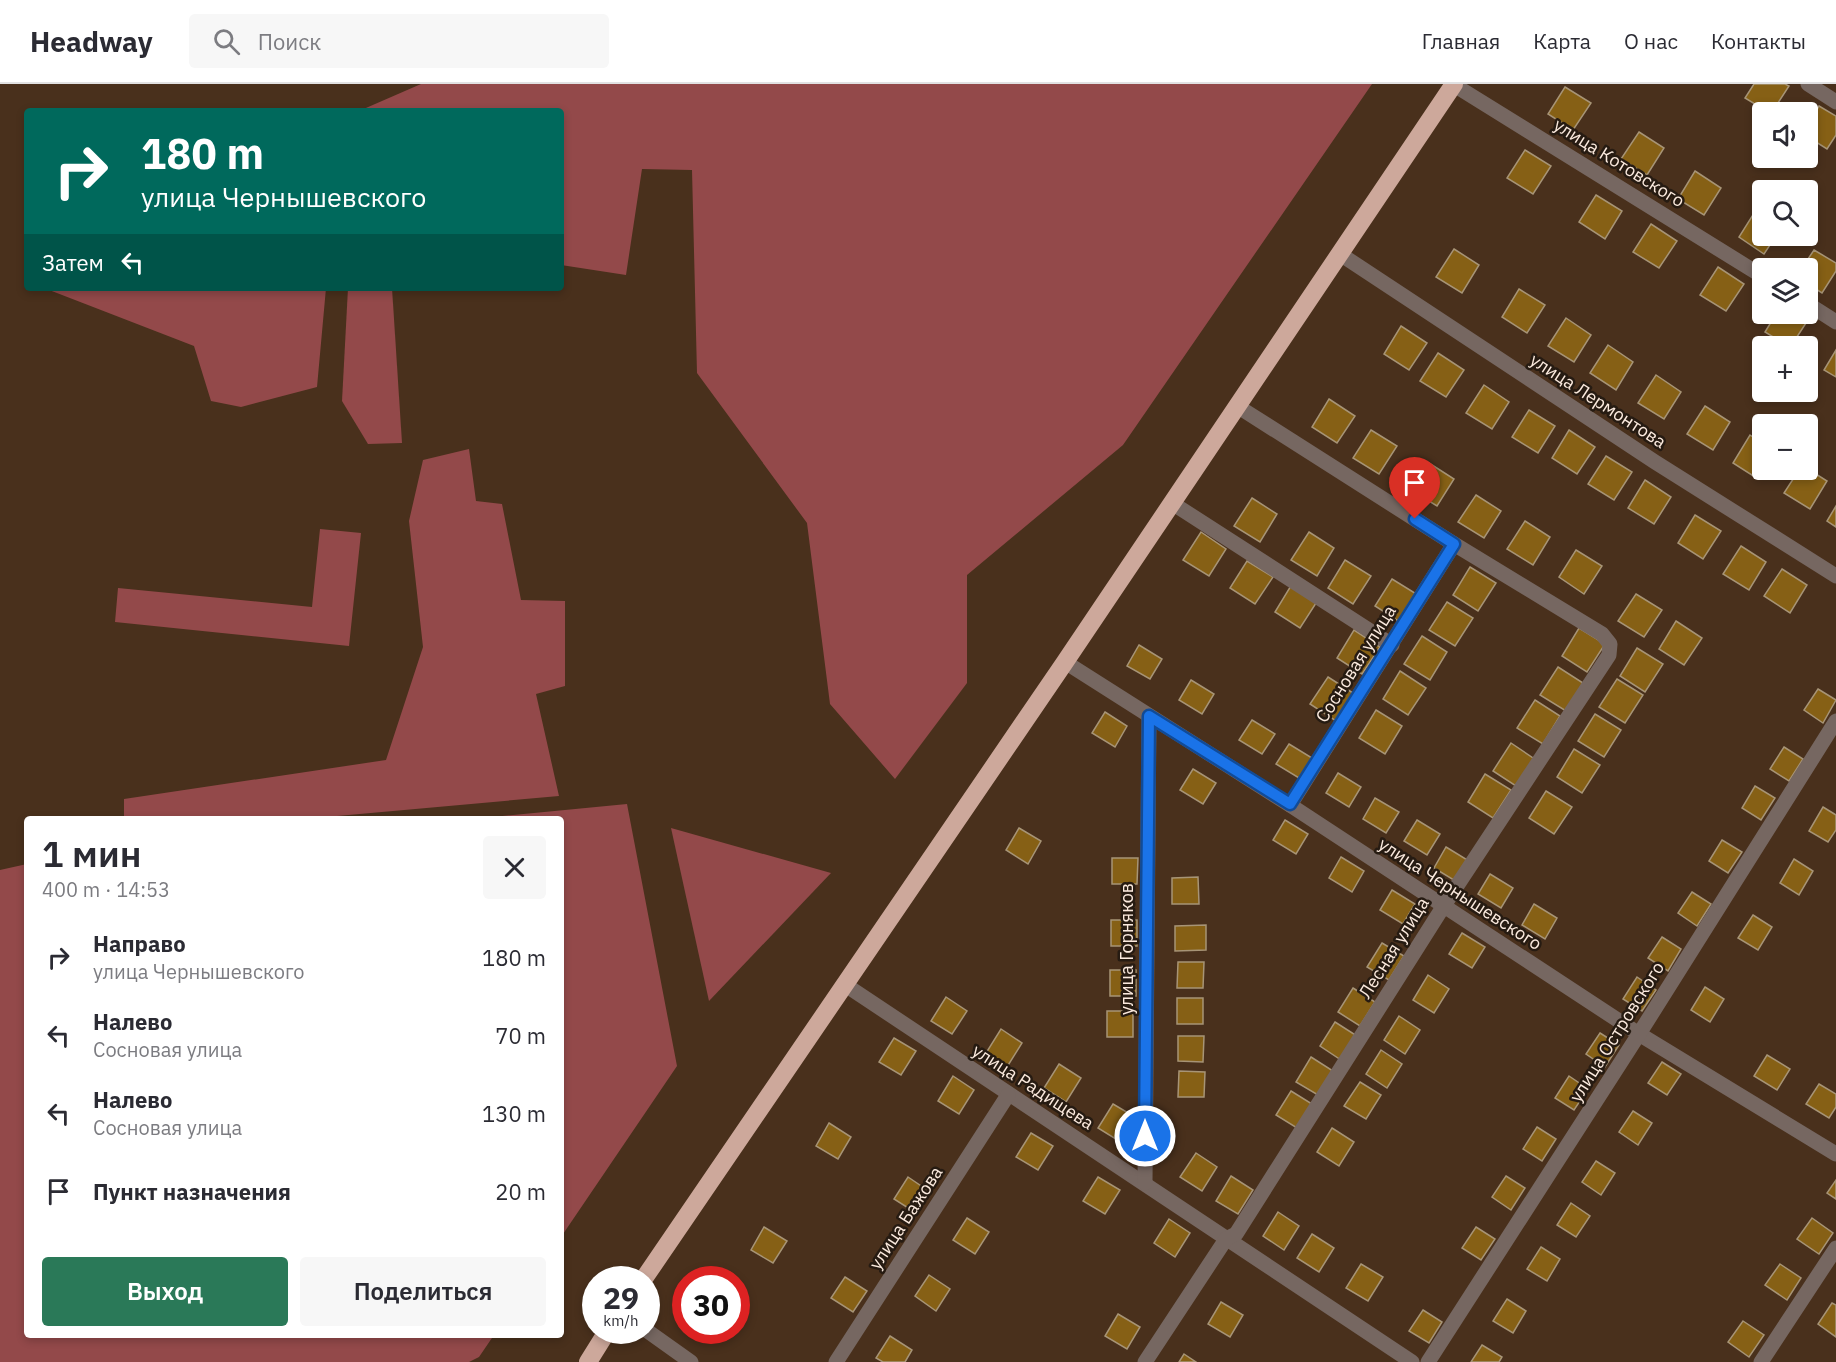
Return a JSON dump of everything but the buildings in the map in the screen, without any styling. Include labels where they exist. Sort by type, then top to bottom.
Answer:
[{"type":"highway","points":[[653,1266],[1065,662],[1454,84]]},
{"type":"highway","points":[[588,1362],[599,1344]]},
{"type":"street","name":"улица Котовского","points":[[1454,84],[1752,270]]},
{"type":"street","points":[[1808,84],[1836,102]]},
{"type":"street","name":"улица Лермонтова","points":[[1340,255],[1655,462],[1836,576]]},
{"type":"street","points":[[1818,310],[1836,322]]},
{"type":"street","points":[[1237,406],[1454,544]]},
{"type":"street","points":[[1172,503],[1392,645]]},
{"type":"street","name":"Лесная улица","points":[[1226,1239],[1236,1234],[1443,907],[1609,655],[1610,644],[1602,634],[1454,544]]},
{"type":"street","name":"Сосновая улица","points":[[1290,804],[1454,544]]},
{"type":"street","name":"улица Чернышевского","points":[[1065,662],[1290,804],[1443,907],[1639,1034],[1836,1154]]},
{"type":"street","name":"улица Горняков","points":[[1145,1183],[1149,716]]},
{"type":"street","name":"улица Островского","points":[[1428,1362],[1836,722]]},
{"type":"street","name":"улица Радищева","points":[[844,984],[1412,1362]]},
{"type":"street","name":"улица Бажова","points":[[836,1362],[1008,1095]]},
{"type":"street","points":[[1145,1362],[1226,1239]]},
{"type":"street","points":[[1761,1362],[1836,1248]]},
{"type":"street","points":[[660,1340],[691,1362]]},
{"type":"shaded area","points":[[421,84],[1372,84],[1123,445],[967,575],[967,683],[895,779],[830,704],[807,523],[697,373],[692,170],[642,169],[626,275],[564,265],[564,108],[366,108]]},
{"type":"shaded area","points":[[52,291],[326,291],[317,387],[241,407],[211,401],[194,346]]},
{"type":"shaded area","points":[[348,291],[392,291],[402,443],[368,444],[342,401]]},
{"type":"shaded area","points":[[469,449],[476,501],[502,504],[521,600],[565,601],[565,686],[536,694],[559,796],[337,816],[124,816],[124,799],[386,760],[423,647],[409,521],[423,460]]},
{"type":"shaded area","points":[[320,529],[361,533],[349,646],[115,622],[118,588],[312,607]]},
{"type":"shaded area","points":[[627,804],[677,1066],[564,1233],[564,816],[502,816]]},
{"type":"shaded area","points":[[671,828],[831,873],[709,1001]]},
{"type":"shaded area","points":[[24,865],[24,1338],[492,1338],[479,1357],[469,1362],[0,1362],[0,870]]},
{"type":"route","points":[[1145,1136],[1149,716],[1290,804],[1454,544],[1415,519]]}]
